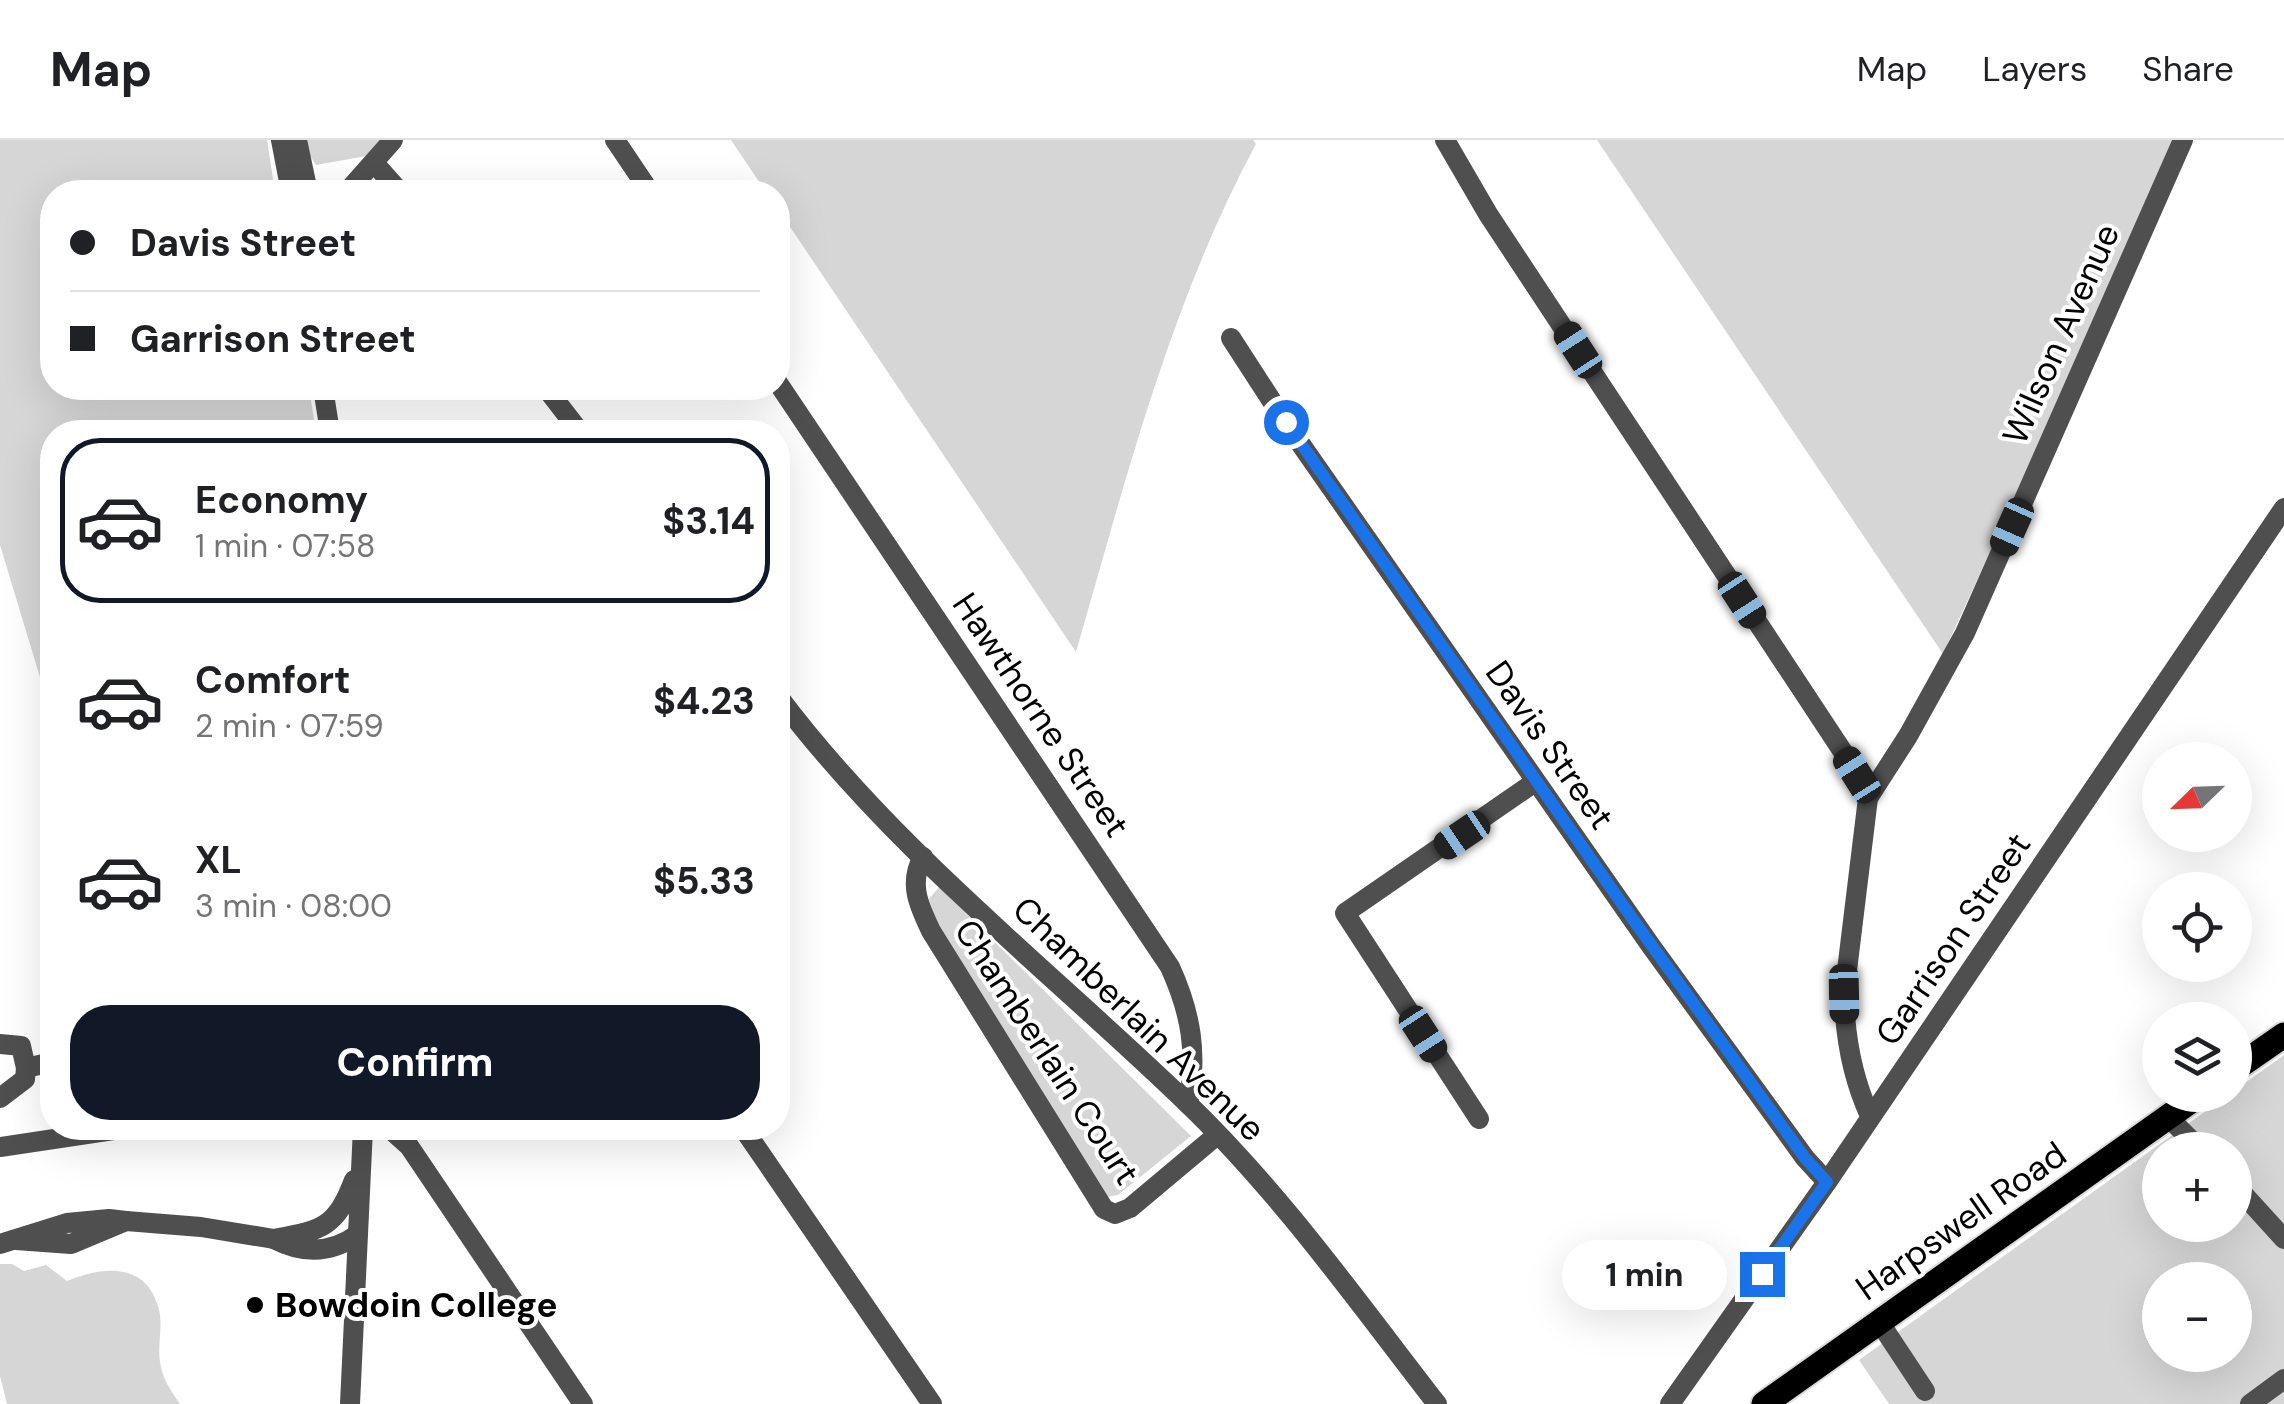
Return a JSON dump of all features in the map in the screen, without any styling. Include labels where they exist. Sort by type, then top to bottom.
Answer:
[{"type":"main road","points":[[2252,1058],[2284,1035]]},
{"type":"main road","name":"Harpswell Road","points":[[1764,1404],[2175,1112]]},
{"type":"street","points":[[281,140],[289,180]]},
{"type":"street","points":[[297,140],[305,180]]},
{"type":"street","points":[[359,180],[393,140]]},
{"type":"street","points":[[614,140],[642,180]]},
{"type":"street","points":[[1444,140],[1488,214],[1845,756],[1868,798]]},
{"type":"street","name":"Wilson Avenue","points":[[1870,1116],[1857,1088],[1845,1024],[1844,994],[1868,798],[1908,736],[1965,633],[2183,140]]},
{"type":"street","points":[[376,164],[390,180]]},
{"type":"street","name":"Davis Street","points":[[1231,338],[1535,782],[1748,1081],[1827,1182]]},
{"type":"street","points":[[555,400],[571,420]]},
{"type":"street","name":"Hawthorne Street","points":[[789,400],[1170,967],[1191,1025],[1194,1066],[1188,1104]]},
{"type":"street","name":"Garrison Street","points":[[1670,1404],[1827,1182],[2284,508]]},
{"type":"street","name":"Chamberlain Avenue","points":[[790,711],[836,769],[923,857],[1217,1135],[1302,1231],[1437,1404]]},
{"type":"street","points":[[1479,1119],[1345,913],[1535,782]]},
{"type":"street","name":"Chamberlain Court","points":[[923,857],[914,884],[918,906],[1104,1208],[1115,1214],[1130,1208],[1217,1135]]},
{"type":"street","points":[[0,1044],[21,1046],[26,1068],[25,1079],[0,1098]]},
{"type":"street","points":[[26,1068],[40,1065]]},
{"type":"street","points":[[2168,1117],[2183,1132]]},
{"type":"street","points":[[0,1147],[46,1140]]},
{"type":"street","points":[[350,1404],[363,1140]]},
{"type":"street","points":[[402,1140],[583,1404]]},
{"type":"street","points":[[751,1140],[932,1404]]},
{"type":"street","points":[[8,1242],[70,1244],[126,1221],[274,1239],[318,1231],[346,1202],[362,1154]]},
{"type":"street","points":[[2252,1203],[2284,1239]]},
{"type":"street","points":[[318,1231],[337,1246]]},
{"type":"street","points":[[274,1239],[291,1248],[315,1251],[337,1246],[358,1234]]},
{"type":"street","points":[[1880,1322],[1929,1400]]},
{"type":"street","points":[[2250,1404],[2284,1380]]},
{"type":"shaded area","points":[[0,140],[267,140],[273,180],[40,180],[40,400],[311,400],[314,420],[40,420],[40,677],[0,545]]},
{"type":"shaded area","points":[[300,140],[382,140],[372,155],[316,165]]},
{"type":"shaded area","points":[[731,140],[1253,140],[1256,144],[1174,329],[1132,457],[1076,652],[790,227],[790,180],[758,180]]},
{"type":"shaded area","points":[[1597,140],[2180,140],[1943,654]]},
{"type":"shaded area","points":[[939,887],[1191,1136],[1118,1195],[1107,1197],[939,932],[929,899]]},
{"type":"shaded area","points":[[2284,1055],[2284,1404],[1889,1404],[1859,1360],[2142,1157],[2142,1242],[2252,1242],[2252,1132],[2176,1132],[2204,1112],[2252,1112],[2252,1078]]},
{"type":"shaded area","points":[[0,1264],[12,1264],[24,1271],[46,1265],[67,1281],[94,1272],[121,1271],[143,1281],[160,1313],[159,1355],[163,1373],[180,1404],[7,1404],[0,1376]]},
{"type":"place","name":"Bowdoin College","points":[[255,1305]]},
{"type":"route","points":[[1286,422],[1651,946],[1805,1158],[1827,1182],[1762,1274]]}]
